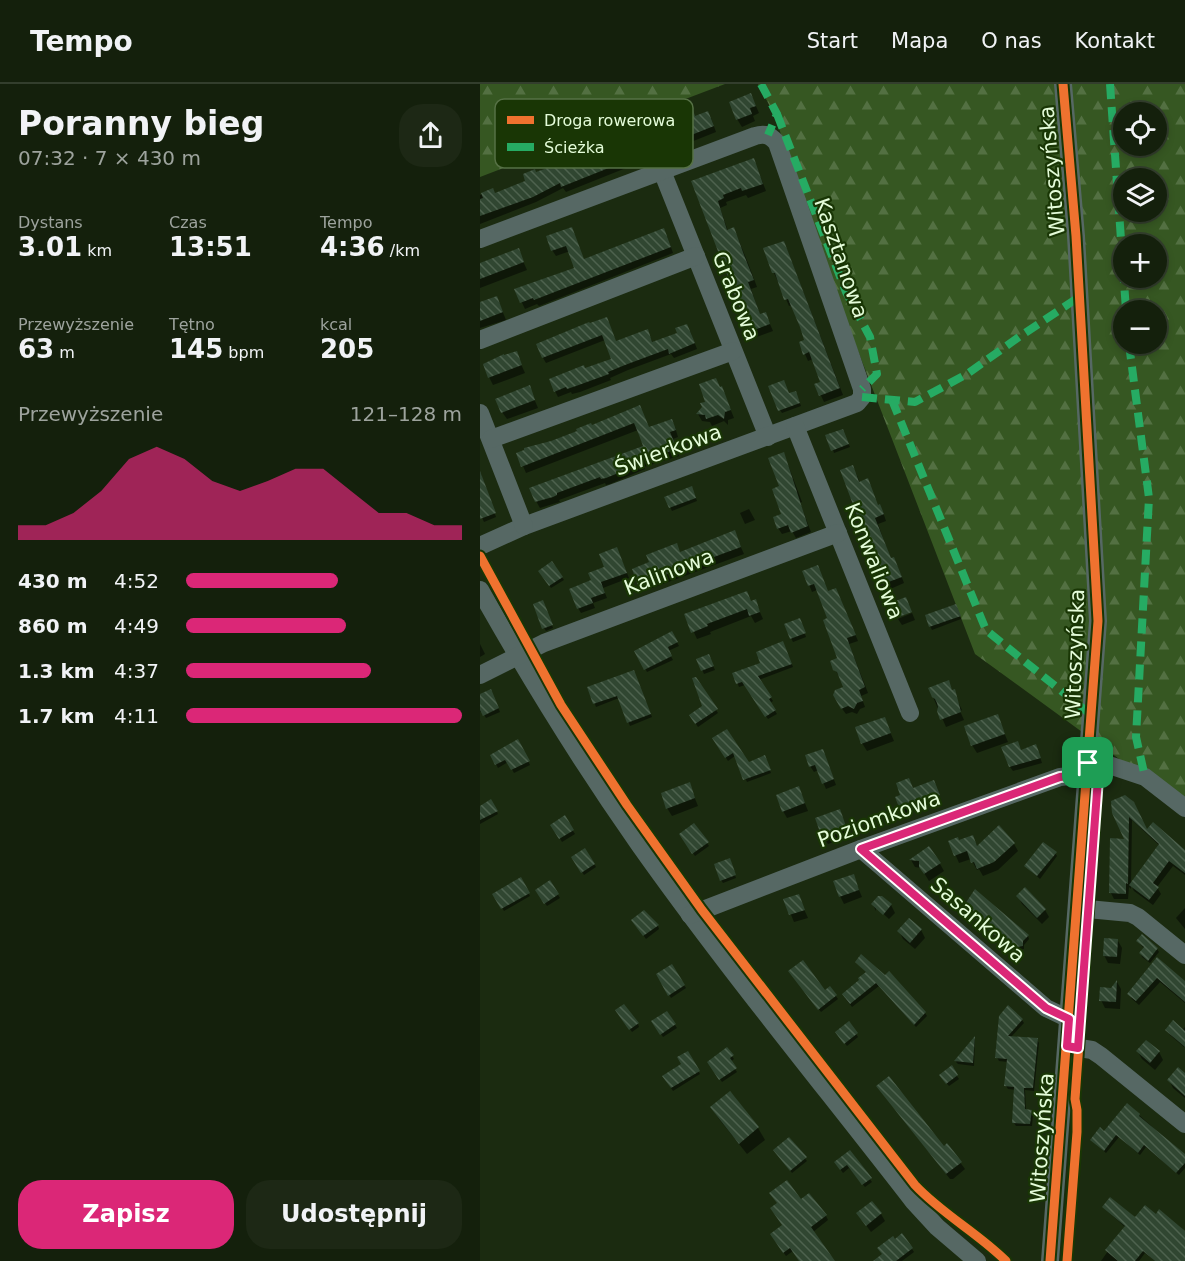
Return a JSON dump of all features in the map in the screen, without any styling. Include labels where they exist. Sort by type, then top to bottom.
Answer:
[{"type":"street","name":"Witoszyńska","points":[[1050,1261],[1098,621],[1076,236],[1063,84]]},
{"type":"street","name":"Kasztanowa","points":[[693,160],[763,134],[773,138],[777,143],[862,389]]},
{"type":"street","name":"Kasztanowa","points":[[662,171],[670,168]]},
{"type":"street","points":[[480,239],[662,171]]},
{"type":"street","name":"Grabowa","points":[[662,171],[768,437]]},
{"type":"street","points":[[480,340],[696,256]]},
{"type":"street","points":[[491,439],[734,351]]},
{"type":"street","name":"Świerkowa","points":[[480,546],[524,526],[857,403],[862,397],[862,389]]},
{"type":"street","points":[[480,413],[524,526]]},
{"type":"street","name":"Konwaliowa","points":[[795,426],[910,713]]},
{"type":"street","name":"Kalinowa","points":[[480,675],[544,643],[838,533]]},
{"type":"street","points":[[480,590],[518,657],[588,769],[690,915],[914,1202],[937,1227],[977,1261]]},
{"type":"street","name":"Poziomkowa","points":[[690,915],[861,849],[1060,777],[1087,771],[1113,766],[1144,777],[1185,808]]},
{"type":"street","name":"Sasankowa","points":[[861,849],[1046,1008],[1069,1019]]},
{"type":"street","points":[[1077,908],[1130,913],[1138,916],[1185,955]]},
{"type":"street","points":[[1067,1046],[1092,1050],[1185,1124]]},
{"type":"green space","points":[[480,84],[725,84],[685,99],[495,99],[495,168],[504,168],[480,177]]},
{"type":"green space","points":[[758,84],[1185,84],[1185,807],[975,654],[838,299],[774,114]]},
{"type":"building","points":[[751,93],[756,106],[750,108],[752,114],[736,120],[729,102]]},
{"type":"building","points":[[693,110],[695,116],[708,111],[714,126],[693,134]]},
{"type":"building","points":[[754,158],[763,184],[742,191],[741,188],[723,195],[724,198],[718,201],[727,230],[734,227],[754,280],[748,282],[760,314],[766,312],[770,324],[749,332],[691,181]]},
{"type":"building","points":[[547,168],[609,168],[561,187],[560,183],[533,197],[480,216],[480,199],[483,198],[481,193],[493,188],[495,193],[525,181],[523,174],[535,169],[536,172]]},
{"type":"building","points":[[572,227],[584,259],[664,228],[671,247],[534,300],[533,298],[520,303],[514,289],[574,268],[566,246],[551,251],[546,236]]},
{"type":"building","points":[[784,241],[840,388],[819,396],[814,384],[820,382],[809,352],[803,355],[799,342],[804,340],[800,327],[788,299],[784,300],[763,248]]},
{"type":"building","points":[[519,248],[524,262],[480,279],[480,263]]},
{"type":"building","points":[[497,296],[503,312],[480,321],[480,302]]},
{"type":"building","points":[[607,317],[616,341],[648,329],[652,342],[677,333],[675,328],[687,324],[695,343],[669,354],[668,349],[608,372],[609,374],[554,392],[549,379],[584,365],[585,368],[611,359],[602,335],[542,358],[536,344]]},
{"type":"building","points":[[517,351],[522,365],[488,378],[483,364],[504,354]]},
{"type":"building","points":[[716,378],[720,387],[722,386],[731,410],[725,412],[724,419],[718,415],[706,419],[705,415],[696,414],[702,407],[700,403],[705,402],[699,384]]},
{"type":"building","points":[[784,380],[789,393],[796,391],[800,403],[778,411],[768,386]]},
{"type":"building","points":[[530,385],[535,400],[501,413],[495,399]]},
{"type":"building","points":[[640,405],[649,427],[672,419],[676,430],[670,432],[677,449],[642,461],[643,463],[606,478],[601,479],[600,477],[535,502],[529,488],[643,446],[639,435],[634,423],[521,467],[516,453]]},
{"type":"building","points":[[843,429],[849,444],[831,451],[825,435]]},
{"type":"building","points":[[784,452],[808,526],[791,533],[788,525],[777,529],[773,517],[781,514],[772,489],[779,486],[768,458]]},
{"type":"building","points":[[853,465],[859,482],[868,478],[878,505],[880,504],[884,514],[875,518],[891,558],[894,557],[902,577],[883,584],[840,470]]},
{"type":"building","points":[[480,471],[496,513],[480,519]]},
{"type":"building","points":[[692,486],[696,498],[669,508],[664,497]]},
{"type":"building","points":[[735,530],[741,547],[638,585],[632,569],[649,562],[646,555],[677,543],[680,552]]},
{"type":"building","points":[[617,547],[627,573],[601,582],[605,593],[591,598],[593,603],[577,609],[569,589],[591,580],[588,573],[604,567],[599,554]]},
{"type":"building","points":[[552,561],[563,577],[549,586],[538,571]]},
{"type":"building","points":[[818,565],[828,591],[836,588],[856,635],[847,638],[865,687],[859,690],[863,701],[857,703],[854,709],[848,706],[841,709],[833,695],[835,690],[843,687],[830,661],[837,658],[823,620],[827,618],[814,584],[808,586],[802,571]]},
{"type":"building","points":[[747,591],[751,601],[756,599],[760,612],[749,616],[747,609],[707,624],[708,626],[691,633],[684,614]]},
{"type":"building","points":[[906,597],[912,612],[896,618],[890,603]]},
{"type":"building","points":[[543,600],[553,625],[542,629],[533,604]]},
{"type":"building","points":[[956,604],[961,616],[929,627],[925,615]]},
{"type":"building","points":[[800,618],[806,633],[790,639],[784,624]]},
{"type":"building","points":[[672,631],[678,642],[668,647],[672,656],[644,670],[634,651]]},
{"type":"building","points":[[783,641],[792,664],[758,676],[772,697],[769,699],[776,710],[765,717],[742,682],[736,684],[732,673],[760,663],[756,652]]},
{"type":"building","points":[[709,654],[714,666],[701,671],[696,659]]},
{"type":"building","points":[[634,670],[651,714],[627,723],[617,696],[593,704],[587,687]]},
{"type":"building","points":[[696,677],[718,709],[695,724],[689,715],[702,706],[692,678]]},
{"type":"building","points":[[949,680],[952,690],[955,689],[961,712],[940,720],[937,703],[928,688]]},
{"type":"building","points":[[491,689],[499,708],[483,716],[480,710],[480,694]]},
{"type":"building","points":[[998,714],[1005,734],[971,746],[964,726]]},
{"type":"building","points":[[885,717],[891,733],[861,744],[855,727]]},
{"type":"building","points":[[727,729],[749,762],[765,755],[771,770],[743,780],[733,753],[725,758],[712,738]]},
{"type":"building","points":[[518,739],[530,761],[511,770],[505,760],[495,765],[490,755]]},
{"type":"building","points":[[1018,741],[1021,750],[1036,744],[1041,758],[1009,767],[1001,747]]},
{"type":"building","points":[[823,749],[834,779],[822,784],[815,765],[809,767],[805,755]]},
{"type":"building","points":[[909,778],[913,788],[934,780],[940,795],[900,810],[895,797],[900,795],[896,783]]},
{"type":"building","points":[[690,782],[695,798],[666,809],[661,793]]},
{"type":"building","points":[[799,786],[805,803],[782,812],[776,795]]},
{"type":"building","points":[[1125,795],[1134,802],[1147,829],[1153,822],[1185,850],[1185,873],[1169,861],[1153,883],[1159,887],[1149,900],[1129,885],[1159,844],[1129,817],[1126,894],[1109,893],[1110,838],[1124,839],[1112,813],[1111,801]]},
{"type":"building","points":[[491,799],[498,811],[480,820],[480,806]]},
{"type":"building","points":[[840,809],[847,829],[822,838],[815,818]]},
{"type":"building","points":[[565,815],[574,830],[559,839],[550,825]]},
{"type":"building","points":[[694,823],[709,842],[692,854],[679,834]]},
{"type":"building","points":[[999,825],[1015,843],[994,862],[977,869],[974,862],[971,863],[967,851],[954,856],[948,841],[973,835],[977,846]]},
{"type":"building","points":[[1043,842],[1057,852],[1037,876],[1024,866]]},
{"type":"building","points":[[929,846],[941,863],[924,874],[919,867],[919,861],[909,860]]},
{"type":"building","points":[[585,848],[595,864],[581,873],[571,857]]},
{"type":"building","points":[[730,858],[736,875],[720,881],[714,864]]},
{"type":"building","points":[[854,874],[859,890],[839,897],[833,881]]},
{"type":"building","points":[[521,877],[530,893],[501,909],[492,894]]},
{"type":"building","points":[[550,880],[559,894],[544,904],[535,890]]},
{"type":"building","points":[[1025,887],[1046,909],[1037,918],[1016,896]]},
{"type":"building","points":[[975,889],[1029,935],[1023,941],[1023,946],[1013,951],[963,907]]},
{"type":"building","points":[[799,894],[805,910],[789,915],[783,899]]},
{"type":"building","points":[[878,896],[882,896],[892,904],[883,915],[871,904]]},
{"type":"building","points":[[644,910],[659,925],[643,936],[631,920]]},
{"type":"building","points":[[909,918],[922,929],[910,943],[897,931]]},
{"type":"building","points":[[1142,934],[1158,948],[1148,961],[1139,953],[1144,947],[1136,941]]},
{"type":"building","points":[[1104,938],[1118,939],[1117,957],[1103,956]]},
{"type":"building","points":[[861,954],[885,975],[889,971],[926,1012],[914,1025],[876,983],[850,1004],[842,994],[866,972],[855,962]]},
{"type":"building","points":[[1157,957],[1185,981],[1185,1002],[1157,978],[1136,1001],[1127,994]]},
{"type":"building","points":[[803,960],[825,990],[830,986],[837,995],[818,1010],[788,971]]},
{"type":"building","points":[[672,964],[685,985],[668,996],[656,974]]},
{"type":"building","points":[[1117,980],[1116,1002],[1099,1001],[1100,987],[1111,988]]},
{"type":"building","points":[[624,1004],[639,1023],[629,1030],[615,1010]]},
{"type":"building","points":[[1008,1005],[1023,1019],[1008,1036],[1038,1038],[1033,1088],[1024,1088],[1025,1109],[1032,1110],[1030,1124],[1012,1123],[1014,1087],[1004,1086],[1007,1059],[995,1058],[999,1016]]},
{"type":"building","points":[[667,1011],[676,1024],[660,1035],[651,1021]]},
{"type":"building","points":[[1173,1020],[1185,1031],[1185,1047],[1165,1030]]},
{"type":"building","points":[[849,1021],[858,1033],[844,1044],[835,1032]]},
{"type":"building","points":[[975,1036],[973,1063],[954,1061]]},
{"type":"building","points":[[1146,1040],[1160,1051],[1150,1063],[1136,1051]]},
{"type":"building","points":[[727,1047],[734,1055],[730,1058],[737,1068],[719,1080],[707,1062]]},
{"type":"building","points":[[688,1051],[700,1071],[671,1088],[662,1076],[681,1064],[677,1057]]},
{"type":"building","points":[[952,1065],[958,1075],[946,1084],[939,1075]]},
{"type":"building","points":[[1178,1067],[1185,1073],[1185,1096],[1167,1080]]},
{"type":"building","points":[[889,1076],[944,1146],[947,1143],[962,1162],[946,1174],[876,1086]]},
{"type":"building","points":[[730,1091],[759,1127],[739,1144],[710,1107]]},
{"type":"building","points":[[1127,1103],[1140,1114],[1139,1116],[1185,1154],[1185,1163],[1176,1173],[1144,1145],[1138,1153],[1116,1135],[1104,1151],[1090,1140],[1100,1127],[1104,1131]]},
{"type":"building","points":[[789,1137],[807,1157],[790,1171],[773,1150]]},
{"type":"building","points":[[850,1150],[872,1178],[862,1185],[847,1165],[840,1170],[834,1162]]},
{"type":"building","points":[[787,1180],[801,1199],[809,1193],[827,1215],[811,1227],[835,1261],[799,1261],[790,1248],[783,1253],[770,1234],[782,1225],[770,1208],[777,1203],[769,1193]]},
{"type":"building","points":[[1110,1197],[1135,1217],[1145,1205],[1156,1214],[1159,1209],[1185,1231],[1185,1261],[1155,1261],[1143,1251],[1135,1261],[1118,1261],[1105,1250],[1125,1226],[1102,1207]]},
{"type":"building","points":[[872,1201],[882,1213],[866,1226],[856,1213]]},
{"type":"building","points":[[902,1233],[913,1248],[896,1261],[873,1261],[882,1254],[877,1248],[893,1236],[895,1239]]},
{"type":"marked path","points":[[761,84],[777,114],[768,135]]},
{"type":"marked path","points":[[1110,84],[1125,300]]},
{"type":"marked path","points":[[777,114],[846,292],[870,337],[877,374],[862,389]]},
{"type":"marked path","points":[[862,397],[915,402],[967,374],[1079,297]]},
{"type":"marked path","points":[[1130,354],[1149,498],[1136,737],[1145,777]]},
{"type":"marked path","points":[[892,400],[986,630],[1091,715]]},
{"type":"cycle path","points":[[1050,1261],[1098,621],[1076,236],[1063,84]]},
{"type":"cycle path","points":[[480,556],[561,705],[627,805],[702,910],[915,1185],[1006,1261]]},
{"type":"cycle path","points":[[1067,1261],[1077,1132],[1075,1099],[1099,765]]},
{"type":"route","points":[[1088,763],[1099,765],[1078,1048],[1067,1046],[1069,1019],[1046,1008],[861,849],[1060,777],[1087,778],[1088,763]]}]
